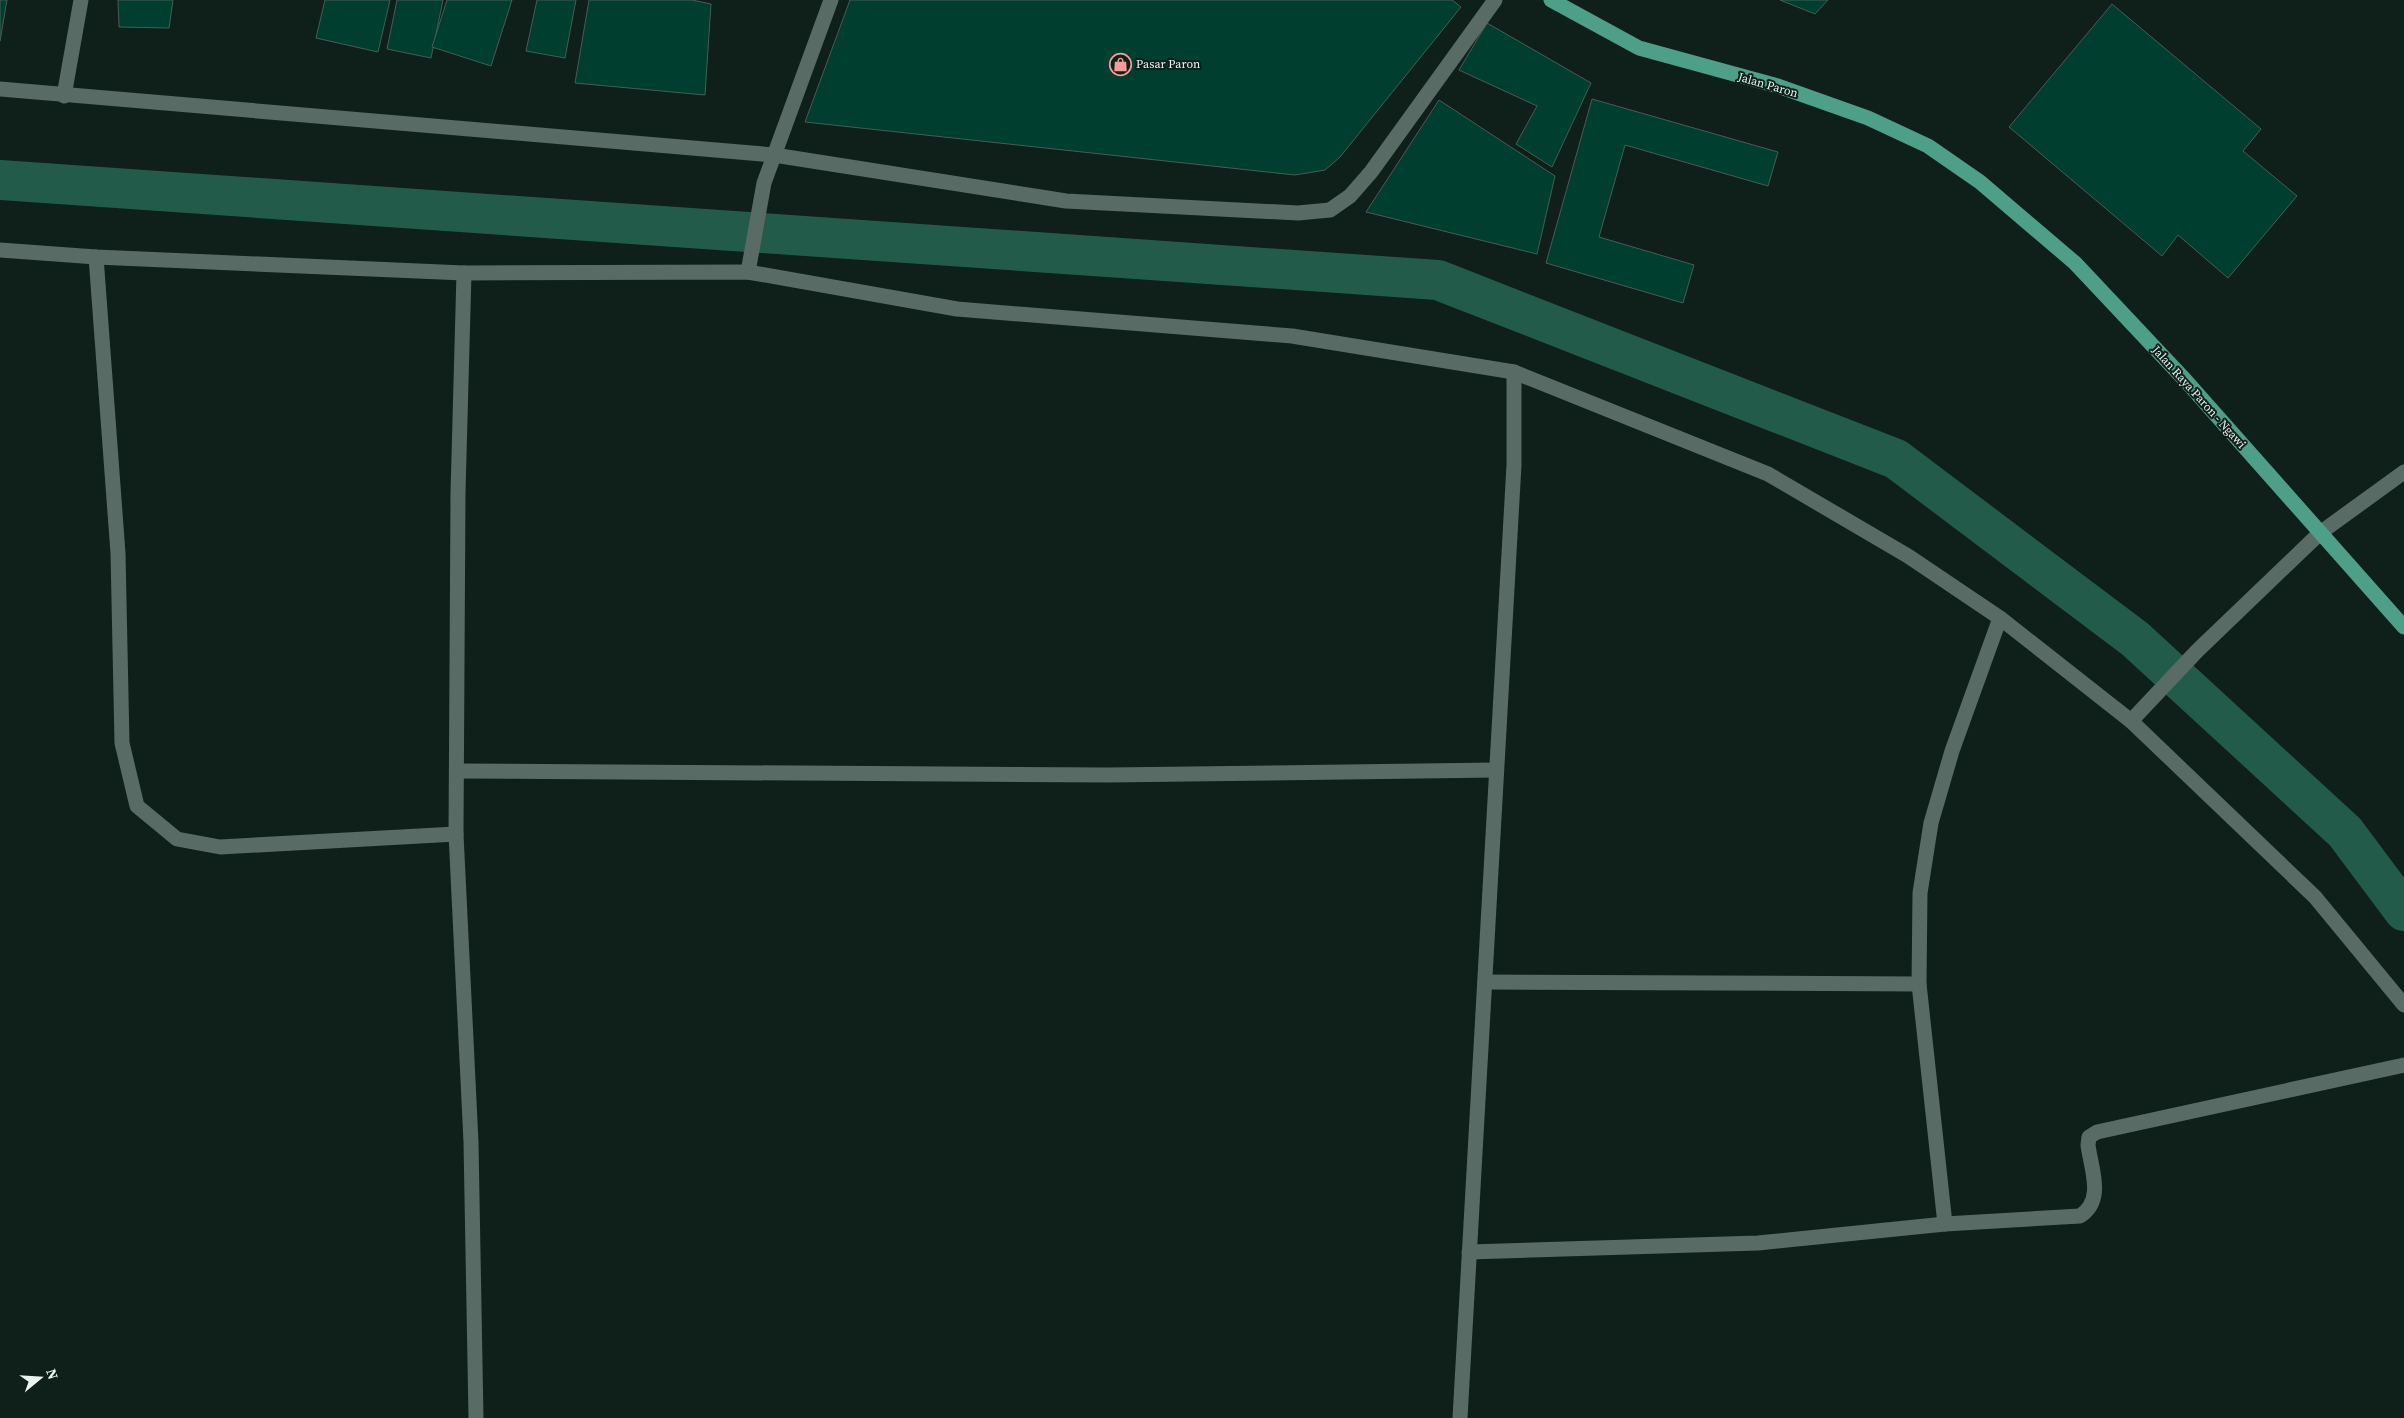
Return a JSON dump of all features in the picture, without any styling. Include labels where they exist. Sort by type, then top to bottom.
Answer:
[{"type":"main road","name":"Jalan Paron","points":[[1551,0],[1639,48],[1778,86],[1868,118],[1928,146],[1980,182]]},
{"type":"main road","name":"Jalan Raya Paron - Ngawi","points":[[1980,182],[2075,263],[2186,381],[2404,627]]},
{"type":"street","points":[[64,96],[81,0]]},
{"type":"street","points":[[750,265],[764,183],[831,0]]},
{"type":"street","points":[[0,89],[64,96],[774,155],[1066,201],[1298,213],[1330,210],[1350,196],[1371,172],[1495,0]]},
{"type":"street","points":[[0,250],[96,257],[464,273],[750,265],[957,309],[1292,336],[1514,372],[1768,474],[1908,556],[2000,618],[2131,721],[2315,898],[2404,1005]]},
{"type":"street","points":[[96,257],[118,553],[122,743],[137,806],[177,838],[220,847],[456,834]]},
{"type":"street","points":[[464,273],[458,492],[456,834],[471,1142],[476,1418]]},
{"type":"street","points":[[1460,1418],[1514,465],[1514,372]]},
{"type":"street","points":[[2131,721],[2197,651],[2320,534],[2404,472]]},
{"type":"street","points":[[1945,1224],[1919,984],[1920,893],[1931,823],[1952,751],[2000,618]]},
{"type":"street","points":[[457,771],[1108,775],[1496,770]]},
{"type":"street","points":[[1486,982],[1919,984]]},
{"type":"street","points":[[1468,1252],[1758,1243],[1945,1224],[2080,1216],[2087,1212],[2096,1196],[2088,1145],[2089,1137],[2097,1132],[2404,1065]]},
{"type":"building","points":[[0,0],[7,0],[0,41]]},
{"type":"building","points":[[118,0],[173,0],[169,28],[119,27]]},
{"type":"building","points":[[325,0],[390,0],[378,52],[316,38]]},
{"type":"building","points":[[397,0],[443,0],[431,58],[387,49]]},
{"type":"building","points":[[447,0],[512,0],[491,66],[432,47]]},
{"type":"building","points":[[537,0],[576,0],[565,58],[526,51]]},
{"type":"building","points":[[589,0],[692,0],[711,4],[705,95],[575,83]]},
{"type":"building","name":"Pasar Paron","points":[[850,0],[1452,0],[1461,7],[1340,157],[1325,170],[1295,175],[805,122]]},
{"type":"building","points":[[1780,0],[1828,0],[1815,14]]},
{"type":"building","points":[[2112,4],[2261,129],[2243,151],[2297,196],[2228,278],[2178,235],[2162,256],[2009,127]]},
{"type":"building","points":[[1487,23],[1591,83],[1552,167],[1516,144],[1537,106],[1459,70]]},
{"type":"building","points":[[1592,99],[1778,152],[1768,186],[1625,145],[1599,237],[1694,265],[1683,303],[1546,263]]},
{"type":"building","points":[[1439,100],[1555,176],[1537,254],[1366,212]]},
{"type":"waterway","points":[[0,180],[1438,280],[1896,459],[2135,639],[2345,832],[2404,911]]},
{"type":"place","name":"Pasar Paron","points":[[1120,64]]}]
